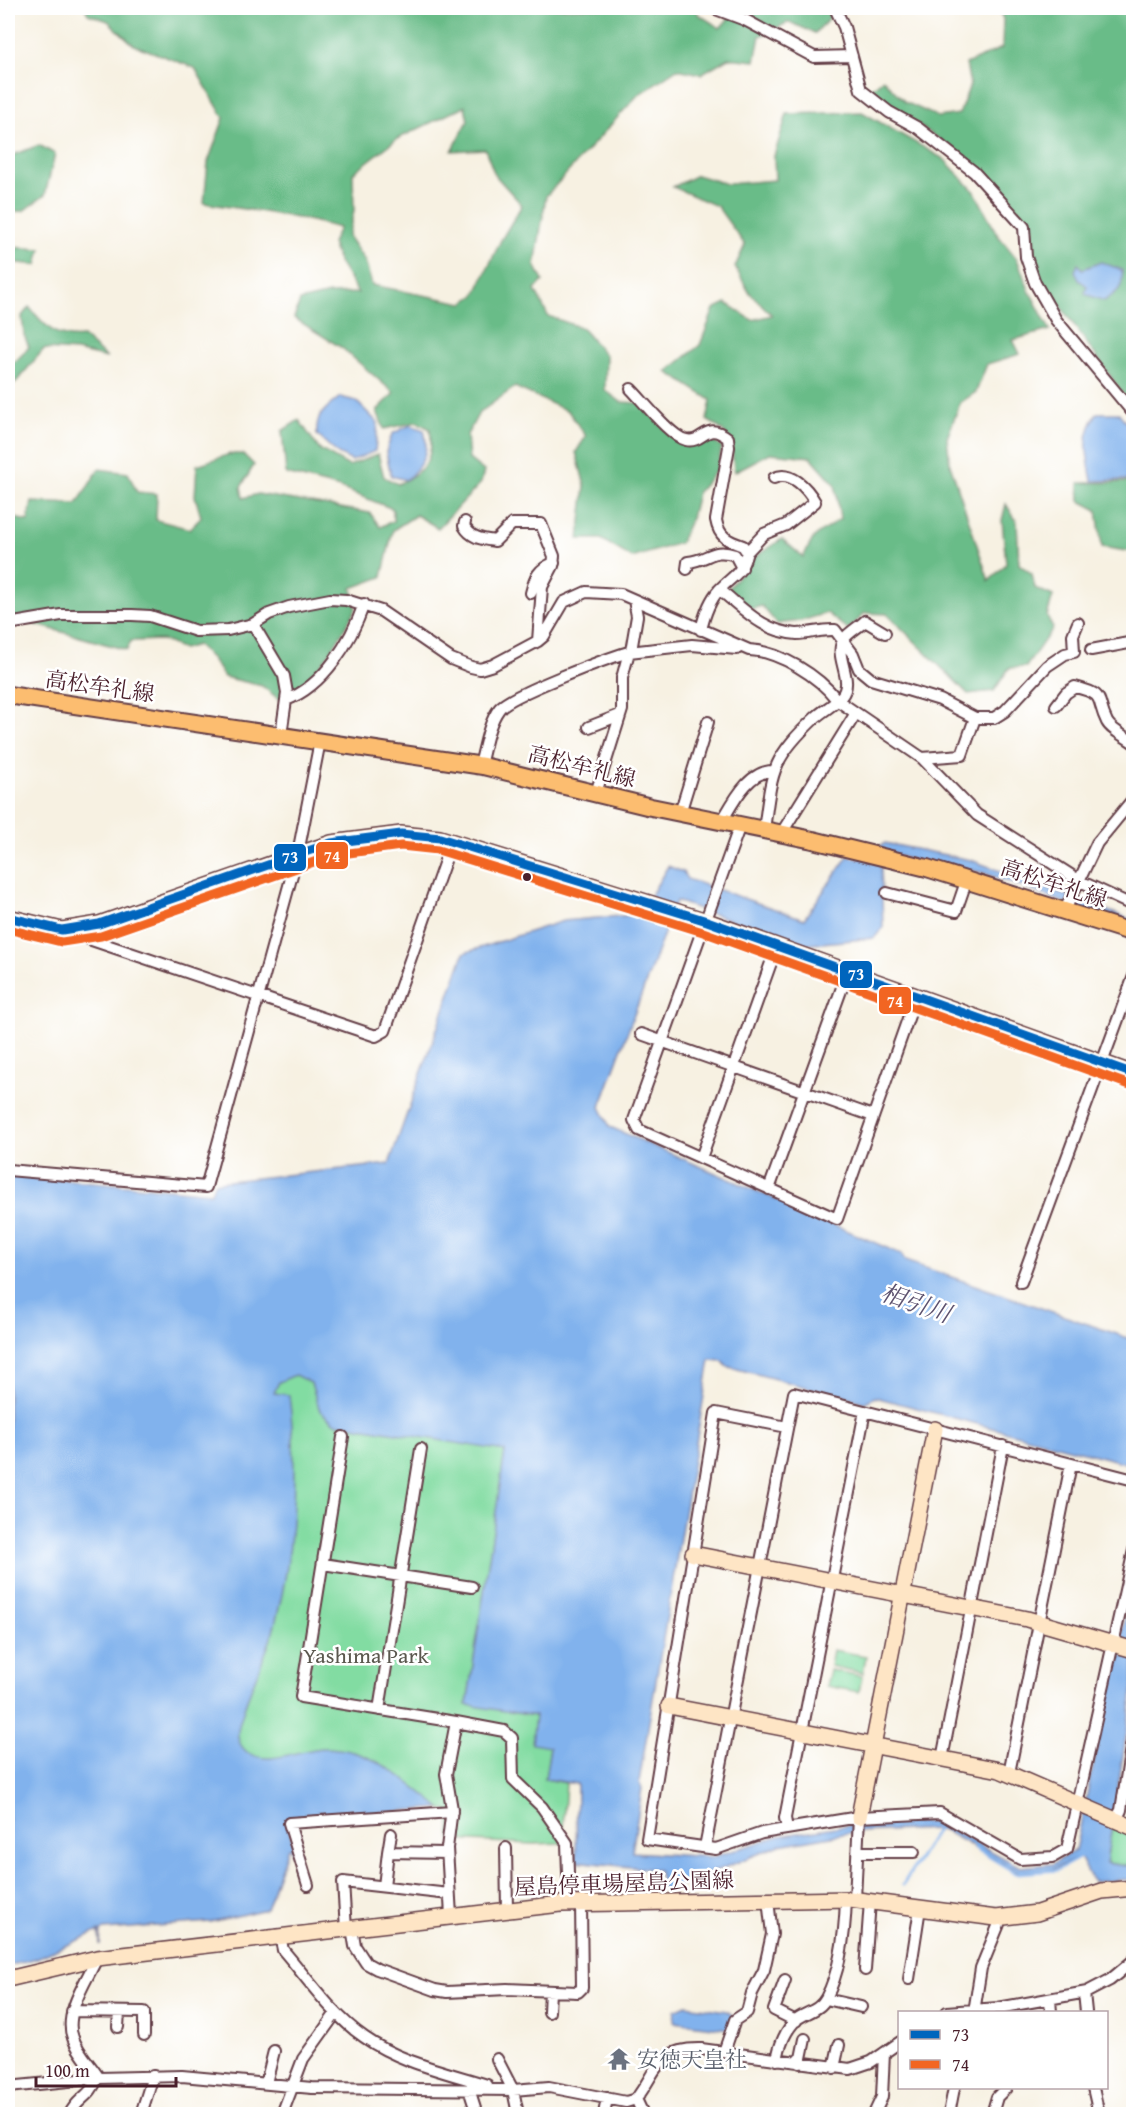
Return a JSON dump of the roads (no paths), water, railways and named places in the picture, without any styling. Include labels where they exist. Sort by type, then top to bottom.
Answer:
[{"type":"main road","name":"高松牟礼線","points":[[8,694],[480,765],[967,879],[1134,933]]},
{"type":"street","points":[[713,8],[745,20],[814,57],[852,56]]},
{"type":"street","points":[[835,8],[844,27],[861,90],[889,112],[918,128],[974,172],[1024,226],[1026,257],[1035,283],[1056,320],[1134,414]]},
{"type":"street","points":[[631,389],[674,434],[684,440],[692,440],[711,430],[720,431],[728,438],[729,447],[716,520],[718,532],[728,541],[743,546],[747,552]]},
{"type":"street","points":[[701,630],[705,616],[720,590],[739,574],[747,552],[764,534],[786,525],[814,502],[810,493],[794,479],[781,475],[774,478]]},
{"type":"street","points":[[465,522],[467,532],[478,539],[495,541],[512,524],[541,524],[554,556],[554,563],[542,587],[538,641]]},
{"type":"street","points":[[687,569],[688,562],[702,561],[710,553],[717,551],[735,555],[742,568]]},
{"type":"street","points":[[531,593],[536,575],[543,567],[554,563]]},
{"type":"street","points":[[720,590],[742,607],[746,614],[781,632],[800,634],[822,629],[835,630],[844,639],[859,669],[871,679],[940,700],[975,718],[994,718],[1005,711],[1047,666],[1065,654],[1074,652],[1073,635],[1078,623]]},
{"type":"street","points":[[8,624],[61,615],[132,615],[150,616],[196,630],[228,630],[253,624],[269,614],[309,601],[346,600],[364,604],[398,621],[451,659],[480,669],[493,665],[538,641],[544,636],[564,603],[586,592],[621,594],[749,650]]},
{"type":"street","points":[[596,793],[620,715],[622,678],[637,616],[634,600]]},
{"type":"street","points":[[286,700],[299,695],[320,678],[351,635],[364,604]]},
{"type":"street","points":[[764,830],[773,771],[789,746],[842,696],[847,684],[840,650],[844,639],[865,621],[885,633]]},
{"type":"street","points":[[253,624],[284,676],[286,700],[281,735]]},
{"type":"street","points":[[1091,650],[1134,642]]},
{"type":"street","points":[[480,765],[494,717],[501,706],[545,684],[630,652],[692,645],[764,651],[796,667],[829,689],[837,700],[922,758],[977,815],[1080,881],[1134,906]]},
{"type":"street","points":[[1056,706],[1066,693],[1075,687],[1094,692],[1100,696],[1108,724],[1134,743]]},
{"type":"street","points":[[781,834],[856,713]]},
{"type":"street","points":[[589,727],[620,715]]},
{"type":"street","points":[[922,758],[962,755],[975,718]]},
{"type":"street","points":[[680,813],[708,722]]},
{"type":"street","points":[[8,1170],[206,1187],[298,854],[320,741]]},
{"type":"street","points":[[722,821],[736,796],[751,780],[766,771],[773,771]]},
{"type":"street","points":[[1065,910],[1097,843],[1134,798]]},
{"type":"street","points":[[740,825],[634,1120],[639,1130],[837,1219],[916,996]]},
{"type":"street","points":[[62,930],[118,918],[331,843],[377,835],[401,834],[452,841],[674,911],[708,918],[777,946],[1134,1074]]},
{"type":"street","points":[[8,917],[62,930],[376,1036],[385,1031],[452,841]]},
{"type":"street","points":[[888,893],[956,911],[967,879]]},
{"type":"street","points":[[701,1158],[777,946]]},
{"type":"street","points":[[769,1189],[848,971]]},
{"type":"street","points":[[1021,1282],[1134,976]]},
{"type":"street","points":[[641,1034],[873,1116]]},
{"type":"street","points":[[705,1847],[794,1393],[1134,1480]]},
{"type":"street","points":[[787,1828],[785,1818],[865,1411]]},
{"type":"street","points":[[787,1427],[716,1413],[647,1839],[716,1849],[755,1834],[787,1828],[940,1813],[1020,1859],[1053,1857],[1067,1849],[1081,1805],[1134,1550]]},
{"type":"street","points":[[865,1970],[857,1899],[859,1820],[935,1429]]},
{"type":"street","points":[[343,1437],[302,1697],[504,1731],[512,1738],[513,1779],[520,1789],[542,1806],[567,1843],[582,1988],[578,1992],[507,1989],[447,1992],[435,1990],[366,1963],[355,1946],[349,1928],[343,1882],[449,1894]]},
{"type":"street","points":[[942,1759],[1003,1446]]},
{"type":"street","points":[[379,1710],[421,1449]]},
{"type":"street","points":[[1009,1773],[1071,1464]]},
{"type":"street","points":[[693,1554],[1040,1622],[1134,1650]]},
{"type":"street","points":[[323,1564],[472,1587]]},
{"type":"street","points":[[669,1706],[1009,1773],[1134,1828]]},
{"type":"street","points":[[451,1916],[447,1853],[452,1812],[446,1774],[456,1722]]},
{"type":"street","points":[[1114,1820],[1121,1810],[1134,1729]]},
{"type":"street","points":[[308,1885],[289,1823],[452,1812]]},
{"type":"street","points":[[384,1886],[391,1834]]},
{"type":"street","points":[[506,1848],[507,1910]]},
{"type":"street","points":[[388,1852],[447,1853]]},
{"type":"street","points":[[858,1852],[896,1857],[914,1852]]},
{"type":"street","name":"屋島停車場屋島公園線","points":[[8,1979],[97,1958],[575,1903],[857,1899],[998,1918],[1037,1913],[1090,1894],[1134,1888]]},
{"type":"street","points":[[777,2060],[785,2034],[796,2021],[826,2000],[857,1899]]},
{"type":"street","points":[[724,2052],[735,2020],[747,2012],[753,1989],[765,1968],[772,1934],[768,1900]]},
{"type":"street","points":[[909,1979],[920,1908]]},
{"type":"street","points":[[998,1918],[999,1924],[981,1968],[974,2010],[1084,1993],[1110,1980],[1134,1960]]},
{"type":"street","points":[[280,1936],[284,1950],[336,2013],[363,2037],[391,2053],[496,2088]]},
{"type":"street","points":[[97,1958],[72,2011],[72,2037],[98,2078]]},
{"type":"street","points":[[785,1980],[774,2010],[796,2021]]},
{"type":"street","points":[[549,2012],[550,1991]]},
{"type":"street","points":[[1084,1993],[1086,2011]]},
{"type":"street","points":[[826,2000],[861,2007]]},
{"type":"street","points":[[1050,2000],[1051,2011]]},
{"type":"street","points":[[72,2011],[119,2012],[144,2007],[144,2035]]},
{"type":"street","points":[[118,2027],[119,2012]]},
{"type":"street","points":[[282,2115],[303,2059],[336,2013]]},
{"type":"street","points":[[800,2063],[805,2040]]},
{"type":"street","points":[[8,2087],[98,2078],[153,2076],[294,2086],[513,2090],[549,2087],[626,2102],[636,2099],[650,2073],[669,2056],[693,2048],[834,2068],[857,2068],[898,2043]]},
{"type":"street","points":[[834,2068],[839,2045]]},
{"type":"street","points":[[266,2084],[274,2051]]},
{"type":"street","points":[[874,2115],[882,2097],[884,2053]]},
{"type":"street","points":[[497,2059],[513,2090],[518,2115]]},
{"type":"street","points":[[141,2115],[153,2076]]},
{"type":"street","points":[[70,2115],[79,2102],[93,2091],[98,2078]]},
{"type":"street","points":[[469,2089],[477,2115]]},
{"type":"street","points":[[949,2115],[954,2089]]},
{"type":"street","points":[[992,2115],[997,2097],[1005,2089]]},
{"type":"street","points":[[1094,2089],[1099,2115]]},
{"type":"street","points":[[604,2115],[607,2098]]},
{"type":"street","points":[[636,2099],[643,2115]]},
{"type":"water","points":[[1101,262],[1122,270],[1119,289],[1104,301],[1085,294],[1087,286],[1079,280],[1075,271],[1078,264],[1083,269]]},
{"type":"water","points":[[340,397],[356,401],[378,423],[375,451],[352,461],[338,454],[317,435],[319,417]]},
{"type":"water","points":[[1097,413],[1119,413],[1133,432],[1133,480],[1092,481],[1087,454],[1087,438]]},
{"type":"water","points":[[410,425],[424,430],[426,445],[424,458],[406,480],[391,476],[386,452],[392,434]]},
{"type":"water","name":"相引川","points":[[885,843],[971,860],[1133,920],[1133,928],[984,873],[936,867],[895,855],[881,866],[883,928],[874,938],[802,945],[676,901],[600,1107],[610,1127],[901,1254],[905,1261],[1134,1340],[1133,1465],[875,1397],[864,1403],[841,1394],[836,1395],[726,1366],[723,1361],[710,1360],[639,1782],[642,1788],[632,1852],[713,1857],[779,1836],[854,1824],[938,1822],[1020,1867],[1053,1864],[1075,1850],[1133,1581],[1133,1692],[1106,1863],[1133,1867],[1133,1879],[1093,1882],[1080,1857],[1053,1869],[1019,1872],[941,1829],[854,1832],[780,1845],[664,1892],[658,1870],[576,1861],[577,1784],[545,1779],[550,1747],[532,1744],[535,1716],[467,1705],[505,1451],[335,1423],[320,1411],[311,1383],[295,1375],[279,1382],[274,1393],[289,1395],[294,1456],[292,1518],[285,1579],[271,1638],[241,1717],[239,1741],[247,1752],[266,1758],[327,1748],[359,1754],[388,1768],[441,1808],[287,1819],[303,1885],[290,1848],[288,1848],[266,1909],[210,1922],[104,1930],[101,1931],[100,1945],[99,1931],[37,1958],[8,1966],[8,1174],[211,1193],[214,1183],[219,1182],[389,1164],[464,953],[563,921],[631,915],[634,910],[641,912],[668,866],[683,872],[687,879],[804,919],[848,856],[859,859]]},
{"type":"water","points":[[686,2005],[727,2011],[733,2016],[728,2029],[674,2022],[675,2010]]},
{"type":"waterway","points":[[903,1885],[937,1829]]},
{"type":"waterway","points":[[975,1848],[1016,1873],[1057,1870],[1084,1855]]},
{"type":"place","name":"安徳天皇社","points":[[619,2059]]},
{"type":"park label","name":"Yashima Park","points":[[366,1655]]}]
